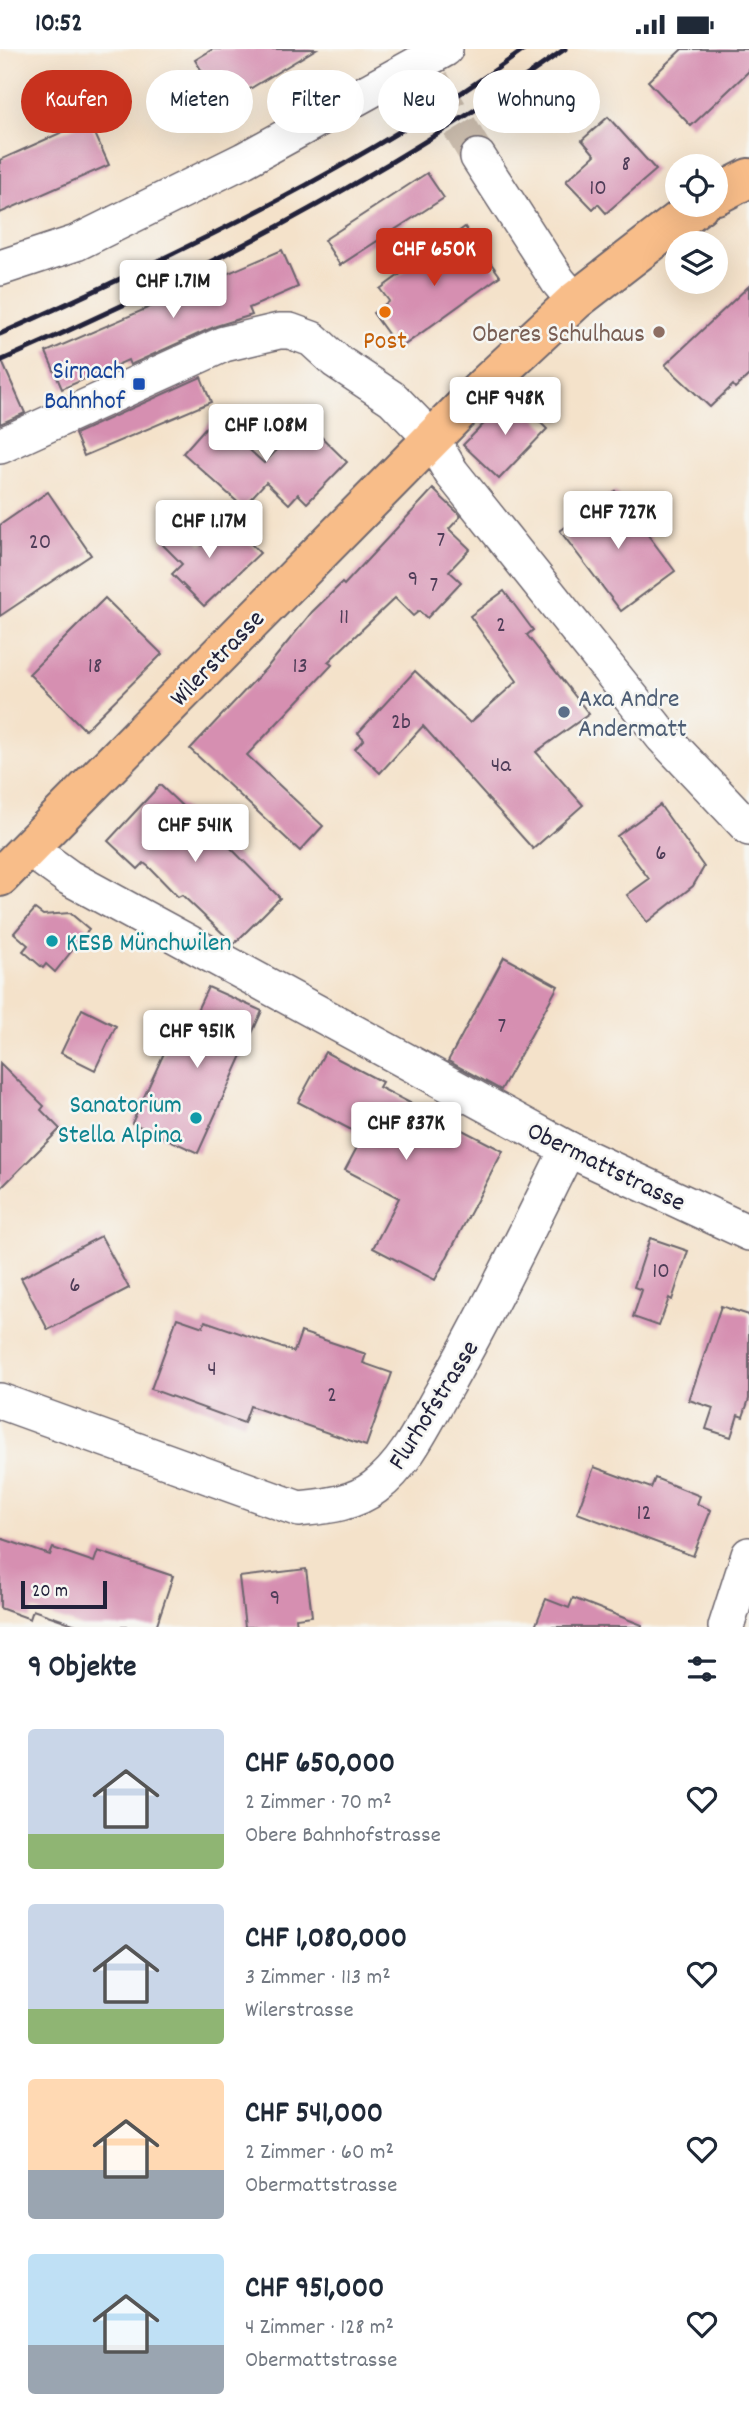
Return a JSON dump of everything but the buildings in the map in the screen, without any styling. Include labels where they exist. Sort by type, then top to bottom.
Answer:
[{"type":"main road","points":[[728,189],[749,178]]},
{"type":"main road","points":[[575,301],[680,217]]},
{"type":"main road","name":"Wilerstrasse","points":[[0,877],[431,438],[575,301]]},
{"type":"street","points":[[0,268],[76,243],[433,65]]},
{"type":"street","points":[[478,157],[558,281],[575,301]]},
{"type":"street","points":[[0,446],[224,344],[279,331],[301,334],[312,339],[336,361],[393,399],[431,438],[451,472],[663,737],[749,828]]},
{"type":"street","name":"Obermattstrasse","points":[[29,848],[68,877],[568,1149],[749,1233]]},
{"type":"street","name":"Flurhofstrasse","points":[[0,1401],[299,1509],[341,1504],[374,1488],[393,1471],[414,1441],[478,1330],[568,1149]]},
{"type":"street","points":[[736,1612],[749,1555]]},
{"type":"tunnel","points":[[459,126],[478,157]]},
{"type":"railway","points":[[0,334],[136,272],[270,205],[400,131],[525,49]]},
{"type":"railway","points":[[0,361],[147,294],[291,220],[430,138],[565,49]]},
{"type":"place","name":"Post","points":[[385,312]]},
{"type":"place","name":"Oberes Schulhaus","points":[[659,332]]},
{"type":"place","name":"Sirnach Bahnhof","points":[[139,384]]},
{"type":"place","name":"Axa Andre Andermatt","points":[[564,712]]},
{"type":"place","name":"KESB Münchwilen","points":[[52,941]]},
{"type":"place","name":"Sanatorium Stella Alpina","points":[[196,1118]]}]
